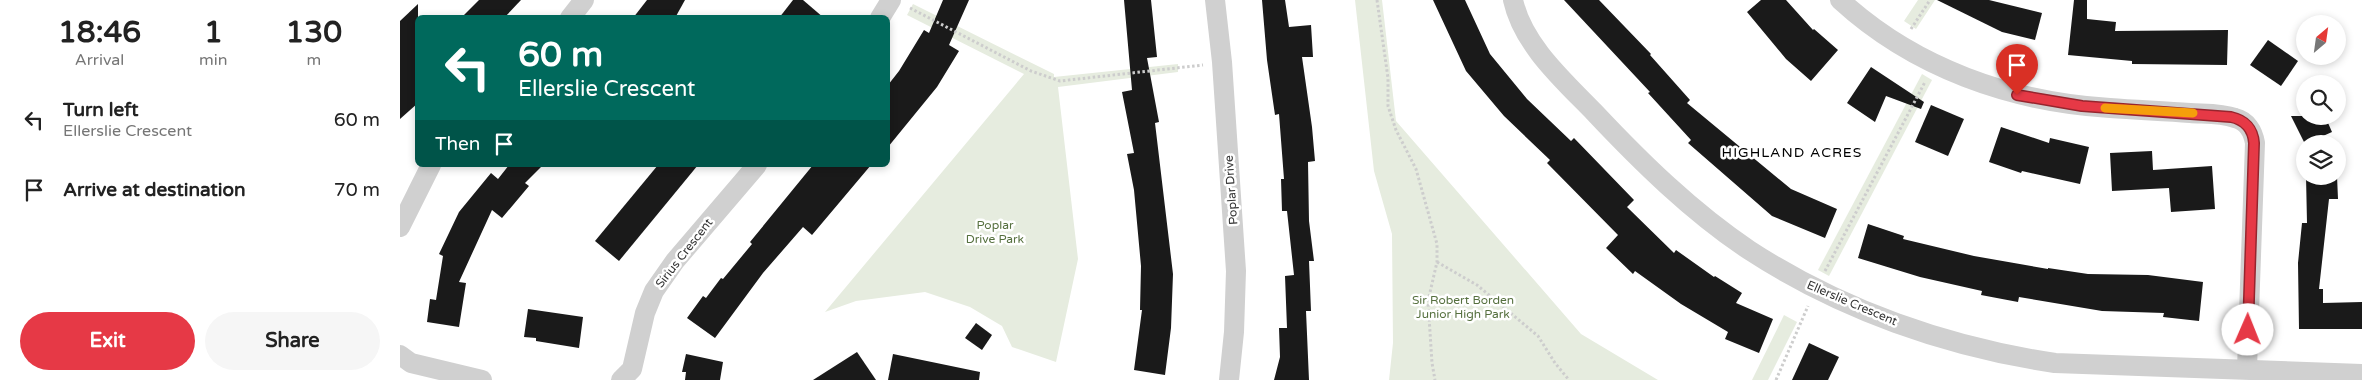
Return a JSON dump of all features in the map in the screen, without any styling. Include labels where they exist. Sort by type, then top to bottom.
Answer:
[{"type":"street","points":[[572,15],[584,0]]},
{"type":"street","name":"Poplar Drive","points":[[1215,0],[1222,62],[1236,270],[1234,332],[1229,380]]},
{"type":"street","name":"Ellerslie Crescent","points":[[1513,0],[1520,21],[1530,40],[1578,96],[1626,146],[1722,231],[1755,254],[1816,289],[1920,332],[1965,346],[2010,356],[2055,363],[2362,374]]},
{"type":"street","points":[[1840,0],[1901,45],[1934,64],[1984,85],[2028,98],[2082,106],[2211,114],[2236,118],[2245,122],[2253,133],[2254,143],[2247,369]]},
{"type":"street","points":[[883,15],[897,2]]},
{"type":"street","points":[[400,227],[430,167]]},
{"type":"street","name":"Sirius Crescent","points":[[621,380],[632,368],[646,313],[654,292],[676,262],[754,167]]},
{"type":"street","points":[[400,355],[411,364],[482,380]]},
{"type":"path","points":[[1377,0],[1388,78],[1388,106],[1396,130],[1416,169],[1437,244],[1437,262],[1428,301],[1432,364],[1435,380]]},
{"type":"path","points":[[1901,45],[1930,0]]},
{"type":"path","points":[[897,2],[1031,71],[1060,82],[1222,62]]},
{"type":"path","points":[[1776,380],[1816,289],[1934,64]]},
{"type":"path","points":[[1437,262],[1477,285],[1532,330],[1569,380]]},
{"type":"green space","name":"Sir Robert Borden Junior High Park","points":[[1355,0],[1382,0],[1396,121],[1581,334],[1658,380],[1389,380],[1393,343],[1392,234],[1374,171]]},
{"type":"green space","points":[[1918,0],[1935,0],[1916,29],[1904,21]]},
{"type":"green space","name":"Poplar Drive Park","points":[[913,4],[1054,74],[1054,77],[1178,64],[1178,72],[1058,87],[1078,259],[1056,362],[1012,347],[1002,326],[970,307],[925,292],[856,301],[825,312],[1024,74],[907,15]]},
{"type":"green space","points":[[1922,74],[1932,80],[1829,276],[1818,270]]},
{"type":"green space","points":[[1784,315],[1797,322],[1768,380],[1752,380]]},
{"type":"building","points":[[479,0],[521,0],[507,15],[464,15]]},
{"type":"building","points":[[647,0],[685,0],[677,15],[635,15]]},
{"type":"building","points":[[793,0],[803,0],[820,15],[781,15]]},
{"type":"building","points":[[943,0],[969,0],[949,45],[959,51],[937,87],[890,145],[890,82],[924,30],[929,33]]},
{"type":"building","points":[[1124,0],[1151,0],[1157,57],[1147,58],[1159,122],[1155,123],[1173,274],[1171,328],[1165,375],[1134,370],[1142,310],[1140,310],[1141,266],[1134,190],[1127,154],[1134,153],[1122,92],[1132,90]]},
{"type":"building","points":[[1262,0],[1285,0],[1289,27],[1311,25],[1313,57],[1302,57],[1315,161],[1308,162],[1309,221],[1314,261],[1309,261],[1311,311],[1306,311],[1309,380],[1274,380],[1280,357],[1279,328],[1287,328],[1285,276],[1294,275],[1287,211],[1282,211],[1281,179],[1284,179],[1279,114],[1275,115],[1267,60]]},
{"type":"building","points":[[1433,0],[1465,0],[1490,54],[1527,99],[1571,141],[1574,138],[1634,200],[1627,207],[1674,253],[1676,250],[1714,277],[1742,293],[1736,303],[1773,319],[1759,353],[1725,339],[1728,332],[1681,304],[1635,271],[1633,274],[1606,248],[1618,235],[1547,163],[1550,160],[1504,116],[1466,71]]},
{"type":"building","points":[[1564,0],[1599,0],[1651,54],[1690,100],[1687,103],[1791,189],[1837,209],[1825,238],[1772,216],[1688,143],[1691,140],[1648,93],[1650,92]]},
{"type":"building","points":[[1761,0],[1786,0],[1813,30],[1838,50],[1811,81],[1786,59],[1747,12]]},
{"type":"building","points":[[1937,0],[1989,0],[2042,13],[2035,40],[2002,32]]},
{"type":"building","points":[[2074,0],[2087,0],[2087,19],[2116,22],[2115,31],[2228,30],[2227,65],[2132,64],[2132,61],[2068,55]]},
{"type":"building","points":[[418,4],[418,15],[415,15],[415,106],[400,119],[400,21]]},
{"type":"building","points":[[2268,40],[2296,60],[2296,64],[2281,86],[2250,65]]},
{"type":"building","points":[[1871,67],[1924,102],[1921,109],[1886,96],[1875,122],[1847,103]]},
{"type":"building","points":[[1931,105],[1964,119],[1948,156],[1915,142]]},
{"type":"building","points":[[2291,116],[2296,116],[2296,125],[2329,125],[2332,132],[2325,135],[2300,135]]},
{"type":"building","points":[[2001,127],[2049,143],[2050,138],[2089,147],[2080,184],[2022,171],[2021,173],[1989,162]]},
{"type":"building","points":[[2152,151],[2153,170],[2212,166],[2215,209],[2171,212],[2169,188],[2112,191],[2110,153]]},
{"type":"building","points":[[507,167],[541,167],[525,183],[529,186],[502,218],[492,210],[459,282],[466,283],[459,327],[427,322],[430,299],[436,300],[443,256],[439,254],[459,212],[491,173],[498,179]]},
{"type":"building","points":[[656,167],[696,167],[619,261],[595,241]]},
{"type":"building","points":[[811,167],[869,167],[812,235],[803,227],[763,273],[715,338],[687,318],[703,296],[706,298],[721,278],[723,279],[752,244],[750,242]]},
{"type":"building","points":[[2306,185],[2337,185],[2338,199],[2329,199],[2319,289],[2323,289],[2323,303],[2362,302],[2362,329],[2299,329],[2298,263],[2302,223],[2307,223]]},
{"type":"building","points":[[1868,224],[1904,236],[1903,239],[1974,256],[2048,269],[2088,274],[2148,275],[2203,282],[2199,321],[2163,317],[2164,313],[2102,311],[2019,297],[2018,302],[1981,295],[1982,291],[1920,277],[1858,258]]},
{"type":"building","points":[[528,309],[583,317],[579,348],[536,341],[536,338],[524,337]]},
{"type":"building","points":[[976,323],[992,335],[982,350],[965,338]]},
{"type":"building","points":[[1809,343],[1839,357],[1828,380],[1792,380]]},
{"type":"building","points":[[857,352],[876,380],[813,380]]},
{"type":"building","points":[[686,354],[723,362],[720,380],[685,380],[686,372],[682,372]]},
{"type":"building","points":[[893,354],[980,372],[979,380],[888,380]]},
{"type":"slow traffic","points":[[2105,108],[2193,113]]},
{"type":"district","name":"HIGHLAND ACRES","points":[[1792,152]]},
{"type":"route","points":[[2017,95],[2082,106],[2211,114],[2236,118],[2248,125],[2253,133],[2254,143],[2248,330]]}]
